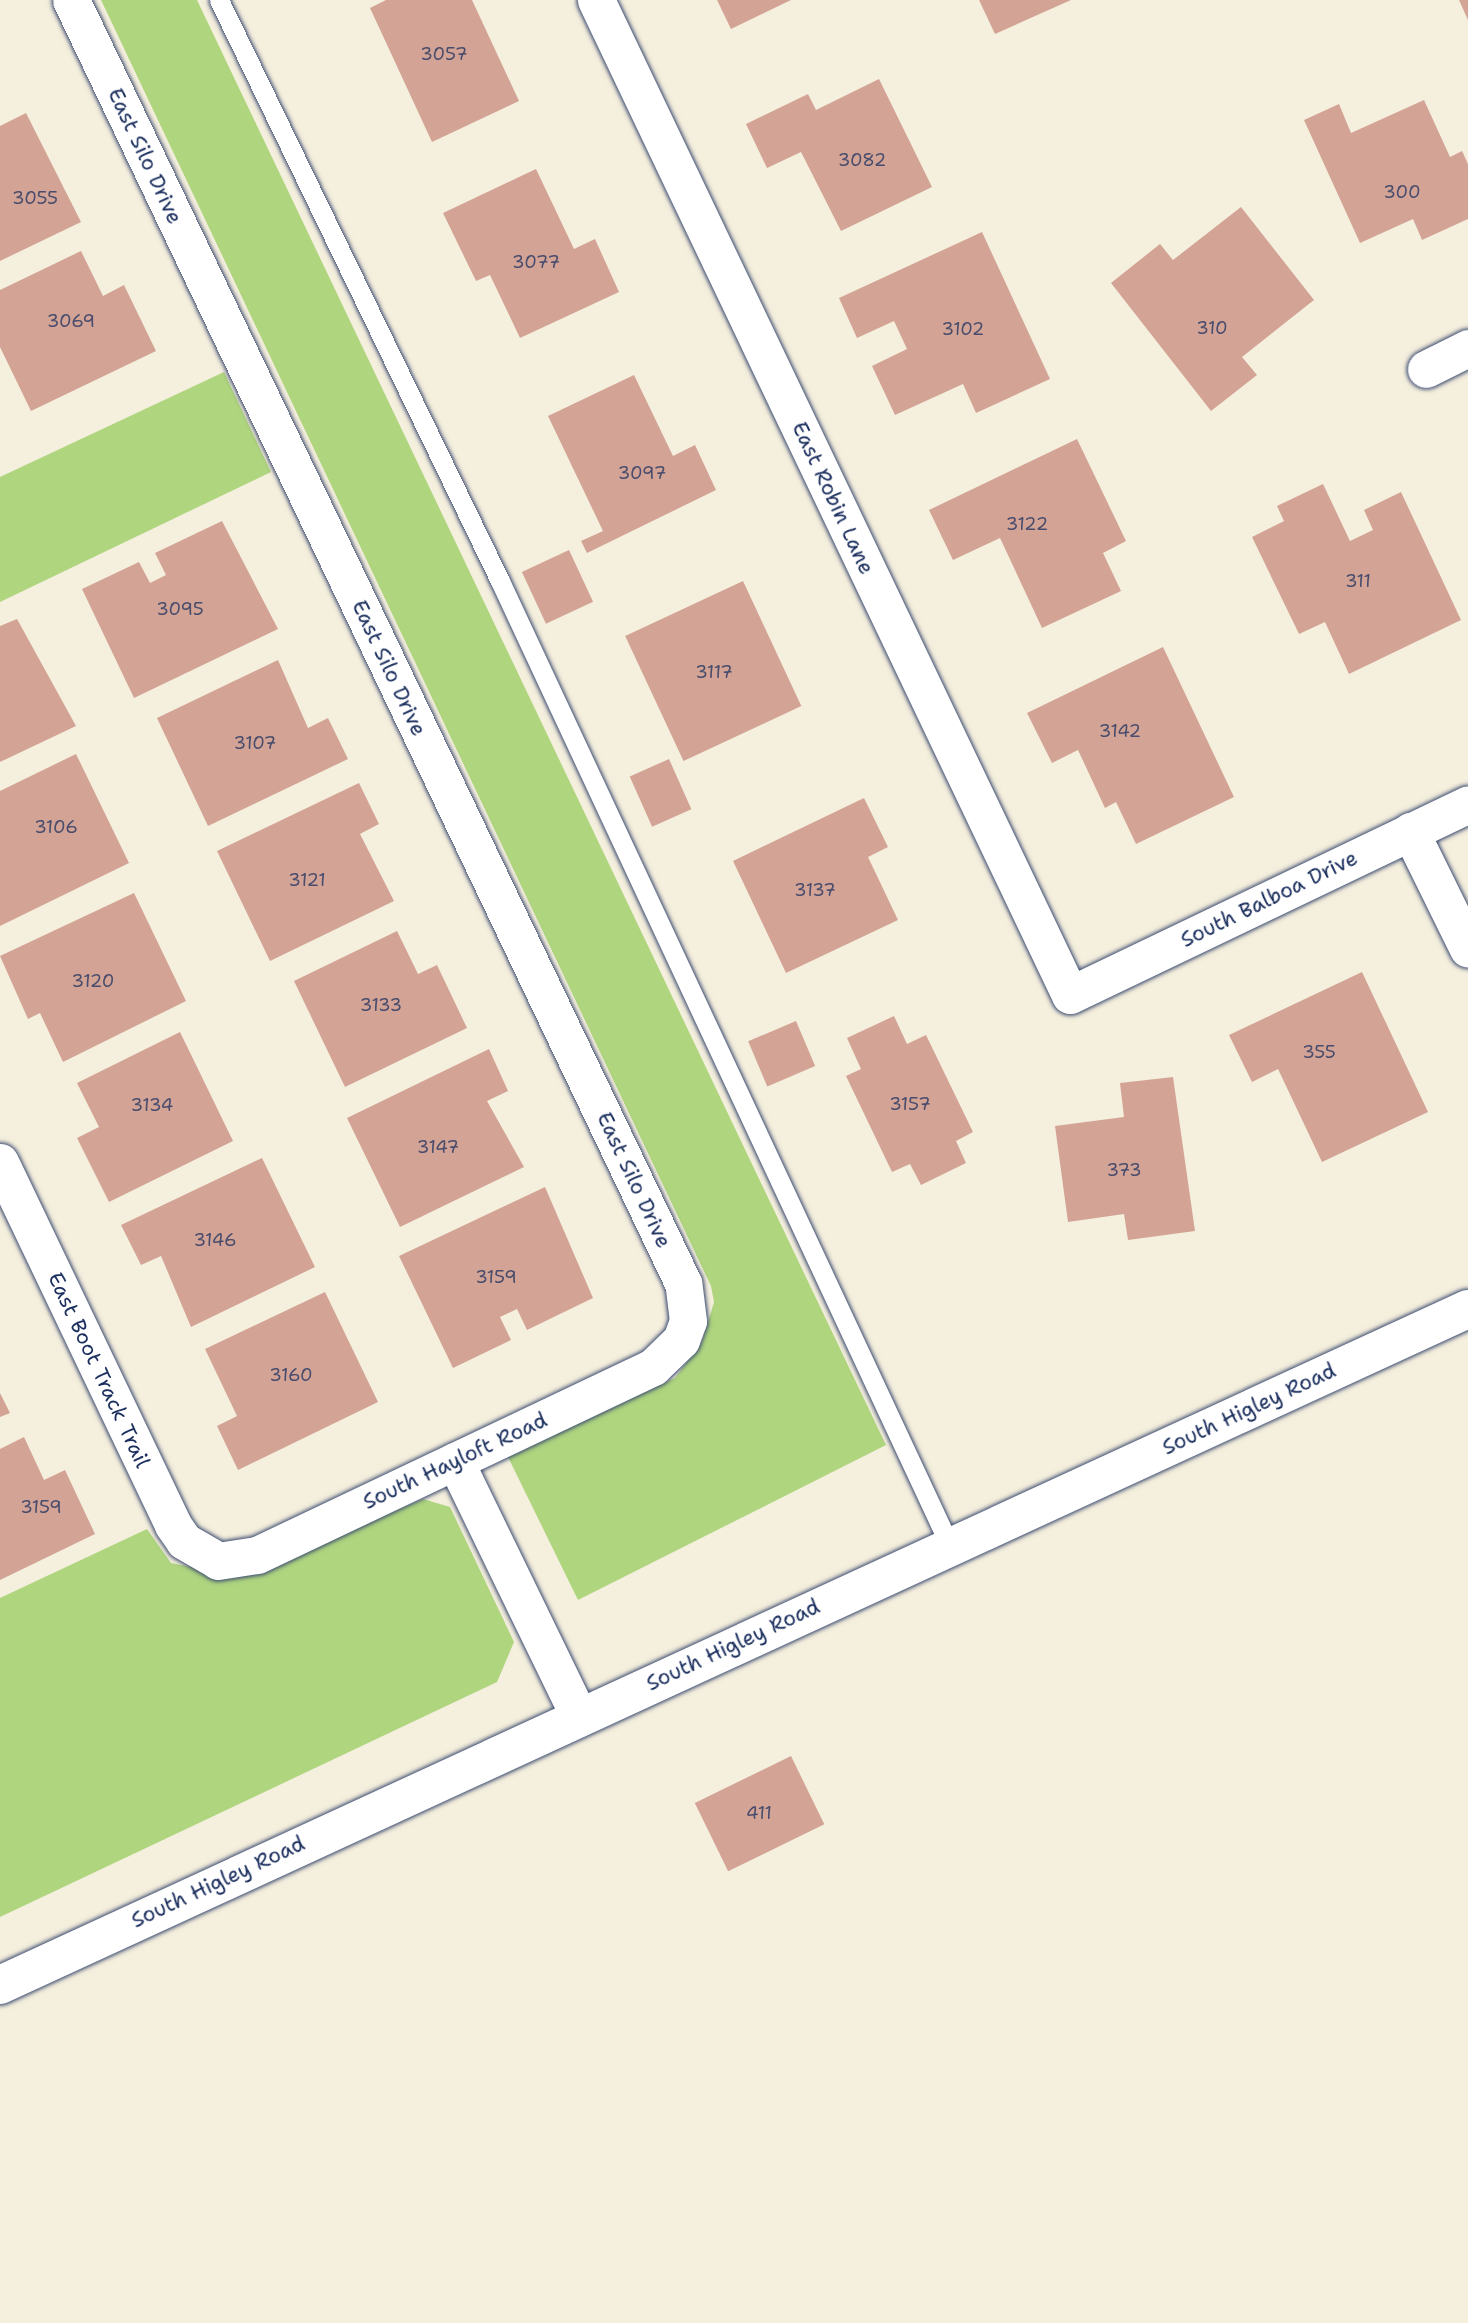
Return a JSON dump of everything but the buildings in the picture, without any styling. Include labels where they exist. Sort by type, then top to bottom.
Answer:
[{"type":"main road","name":"South Higley Road","points":[[0,1985],[579,1716],[1468,1309]]},
{"type":"street","name":"East Silo Drive","points":[[71,0],[683,1283],[688,1321],[681,1340]]},
{"type":"street","name":"East Robin Lane","points":[[596,0],[1070,995]]},
{"type":"street","points":[[1426,369],[1468,348]]},
{"type":"street","name":"South Balboa Drive","points":[[1070,995],[1409,831],[1465,812]]},
{"type":"street","points":[[1409,831],[1468,949]]},
{"type":"street","name":"East Boot Track Trail","points":[[0,1162],[173,1525],[184,1541],[218,1561]]},
{"type":"street","name":"South Hayloft Road","points":[[218,1561],[257,1555],[653,1367],[681,1340]]},
{"type":"street","points":[[455,1461],[579,1716]]},
{"type":"lane","points":[[219,0],[500,581],[950,1546]]},
{"type":"green space","points":[[101,0],[197,0],[886,1445],[578,1600],[508,1457],[675,1378],[702,1342],[714,1302],[711,1286]]},
{"type":"green space","points":[[224,372],[271,472],[0,602],[0,477]]},
{"type":"green space","points":[[423,1499],[450,1507],[514,1642],[497,1682],[0,1917],[0,1598],[147,1529],[171,1563],[241,1577]]}]
